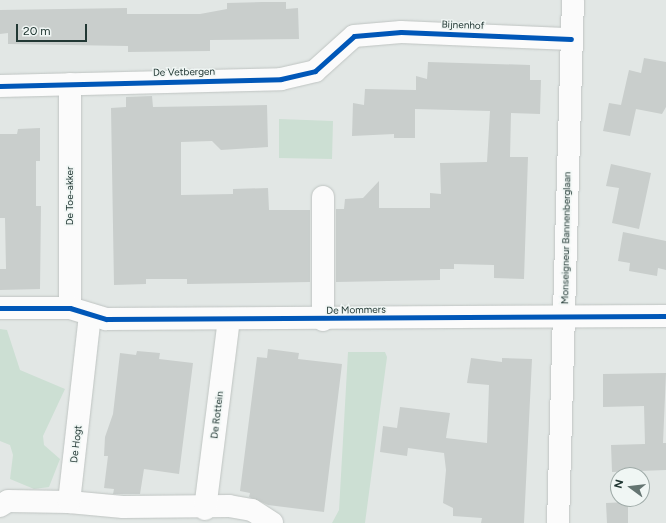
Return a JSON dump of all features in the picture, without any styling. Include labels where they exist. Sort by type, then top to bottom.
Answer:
[{"type":"street","name":"Monseigneur Bannenberglaan","points":[[558,523],[573,0]]},
{"type":"street","name":"Bijnenhof","points":[[354,36],[401,32],[571,39]]},
{"type":"street","name":"De Vetbergen","points":[[0,86],[281,79],[315,71],[354,36]]},
{"type":"street","name":"De Toe-akker","points":[[70,84],[80,312]]},
{"type":"street","points":[[323,197],[323,320]]},
{"type":"street","name":"De Mommers","points":[[0,308],[80,312],[106,319],[323,320],[666,316]]},
{"type":"street","name":"De Hogt","points":[[69,502],[80,312]]},
{"type":"street","name":"De Rottein","points":[[205,509],[229,320]]},
{"type":"street","points":[[0,506],[8,501],[69,502],[123,508],[205,509],[228,506],[252,510],[272,523]]},
{"type":"green space","points":[[279,119],[333,121],[332,159],[279,158]]},
{"type":"green space","points":[[0,329],[7,330],[20,370],[65,389],[43,436],[44,445],[60,459],[49,487],[34,489],[10,479],[13,455],[10,445],[0,441]]},
{"type":"green space","points":[[348,352],[385,352],[387,357],[365,523],[332,523],[339,510]]},
{"type":"building","points":[[286,2],[286,9],[298,8],[299,39],[210,40],[210,51],[128,52],[128,46],[8,44],[8,33],[0,34],[0,10],[127,8],[127,14],[200,14],[227,9],[227,3]]},
{"type":"building","points":[[644,58],[666,62],[666,107],[662,114],[636,109],[630,136],[603,131],[609,103],[621,105],[629,70],[641,73]]},
{"type":"building","points":[[428,62],[530,65],[530,80],[541,80],[540,114],[511,113],[510,157],[528,157],[524,279],[494,278],[494,265],[454,264],[454,269],[440,269],[440,280],[336,282],[336,209],[344,209],[345,199],[363,198],[379,181],[379,208],[430,208],[430,193],[441,194],[440,163],[487,162],[490,111],[415,109],[415,138],[394,138],[394,134],[352,136],[353,103],[364,105],[365,89],[416,90],[416,76],[427,79]]},
{"type":"building","points":[[152,96],[153,107],[267,105],[268,147],[221,150],[212,141],[181,142],[181,195],[233,194],[233,189],[268,188],[269,210],[310,210],[310,282],[187,284],[187,279],[146,279],[146,284],[114,285],[111,108],[126,107],[126,97]]},
{"type":"building","points":[[40,128],[40,161],[36,161],[36,206],[41,206],[40,289],[0,290],[0,269],[6,269],[5,218],[0,218],[0,134],[17,134],[18,129]]},
{"type":"building","points":[[611,164],[651,173],[639,229],[612,223],[619,188],[606,186]]},
{"type":"building","points":[[623,232],[666,241],[666,270],[658,268],[657,276],[629,271],[630,263],[618,261]]},
{"type":"building","points":[[268,349],[299,353],[298,359],[342,364],[324,512],[268,505],[249,497],[250,493],[240,491],[257,357],[267,358]]},
{"type":"building","points":[[137,351],[160,353],[159,359],[193,363],[179,474],[144,469],[140,494],[113,494],[114,489],[104,488],[108,456],[104,456],[105,437],[113,414],[120,353],[136,355]]},
{"type":"building","points":[[471,358],[502,362],[502,358],[532,359],[524,523],[481,523],[482,518],[453,516],[453,508],[443,503],[446,470],[444,453],[408,448],[407,456],[380,452],[383,426],[397,428],[400,407],[450,413],[446,438],[487,443],[489,385],[467,383]]},
{"type":"building","points":[[666,373],[663,443],[666,443],[666,470],[650,471],[650,467],[612,467],[611,445],[645,444],[644,406],[603,407],[603,374]]},
{"type":"building","points":[[606,503],[610,503],[610,507],[628,507],[628,523],[607,523]]},
{"type":"cycle path","points":[[0,86],[281,79],[315,71],[354,36],[401,32],[571,39]]},
{"type":"cycle path","points":[[0,308],[70,308],[106,319],[666,316]]}]
